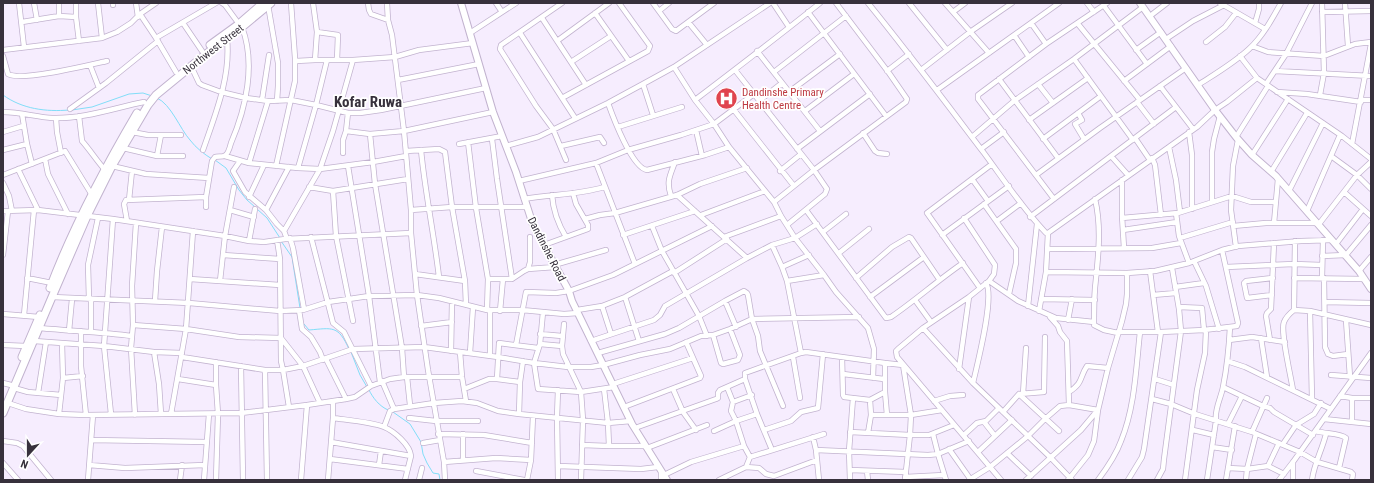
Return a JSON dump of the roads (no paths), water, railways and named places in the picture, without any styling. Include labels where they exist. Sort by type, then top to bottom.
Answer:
[{"type":"main road","name":"Northwest Street","points":[[150,97],[227,39],[263,4]]},
{"type":"main road","name":"Northwest Street","points":[[150,97],[176,72],[202,51],[240,26]]},
{"type":"main road","points":[[3,413],[26,346],[52,283],[84,216],[132,132],[150,97]]},
{"type":"main road","points":[[12,387],[40,328],[92,195],[105,170],[150,97]]},
{"type":"street","points":[[19,3],[24,47]]},
{"type":"street","points":[[34,3],[37,20]]},
{"type":"street","points":[[59,3],[59,16]]},
{"type":"street","points":[[76,3],[79,41]]},
{"type":"street","points":[[98,3],[102,38]]},
{"type":"street","points":[[136,3],[139,15],[157,40],[176,72]]},
{"type":"street","points":[[3,50],[102,38],[117,32],[131,23],[139,15],[156,3]]},
{"type":"street","points":[[70,109],[125,69],[157,40],[216,3]]},
{"type":"street","points":[[222,3],[240,26],[245,36],[248,54],[248,83],[246,98],[234,136],[225,156]]},
{"type":"street","points":[[276,166],[296,81],[296,61],[291,3]]},
{"type":"street","points":[[313,3],[316,32],[315,60]]},
{"type":"street","points":[[368,3],[371,14],[388,20]]},
{"type":"street","points":[[387,3],[388,20],[392,35],[402,105],[417,295],[438,434],[444,462],[445,480]]},
{"type":"street","name":"Dandinshe Road","points":[[461,3],[493,112],[533,225],[569,291],[577,312],[631,421],[662,474]]},
{"type":"street","points":[[496,3],[502,12]]},
{"type":"street","points":[[470,33],[516,3]]},
{"type":"street","points":[[562,3],[501,45],[500,49],[536,106],[553,129],[566,160]]},
{"type":"street","points":[[557,41],[609,3]]},
{"type":"street","points":[[562,98],[648,51],[650,46],[619,3]]},
{"type":"street","points":[[653,3],[676,31],[689,23],[714,3]]},
{"type":"street","points":[[659,11],[669,3]]},
{"type":"street","points":[[506,146],[538,137],[608,103],[674,67],[772,3],[789,27]]},
{"type":"street","points":[[695,100],[820,3]]},
{"type":"street","points":[[774,202],[907,100],[836,3]]},
{"type":"street","points":[[868,3],[972,137],[1030,217],[1046,233],[1048,233]]},
{"type":"street","points":[[909,3],[947,50]]},
{"type":"street","points":[[946,3],[989,53]]},
{"type":"street","points":[[953,12],[966,3]]},
{"type":"street","points":[[921,70],[970,32],[1012,3]]},
{"type":"street","points":[[936,90],[1058,3]]},
{"type":"street","points":[[1087,3],[1094,12]]},
{"type":"street","points":[[1150,16],[1167,3]]},
{"type":"street","points":[[1255,23],[1259,3]]},
{"type":"street","points":[[1198,85],[1252,46],[1265,29],[1281,3]]},
{"type":"street","points":[[1236,247],[1232,196],[1233,166],[1237,138],[1286,54],[1312,3]]},
{"type":"street","points":[[1320,96],[1324,74],[1322,3]]},
{"type":"street","points":[[1345,3],[1348,46]]},
{"type":"street","points":[[263,4],[278,63],[277,101]]},
{"type":"street","points":[[1054,199],[978,99],[978,95],[1046,44],[1106,4],[1119,26],[1147,64]]},
{"type":"street","points":[[1166,39],[1192,21],[1222,4],[1265,29]]},
{"type":"street","points":[[972,137],[1014,101],[1119,26],[1142,5],[1215,110],[1237,138],[1252,155],[1290,191],[1359,270],[1371,289]]},
{"type":"street","points":[[1322,12],[1371,11]]},
{"type":"street","points":[[808,12],[886,116]]},
{"type":"street","points":[[594,13],[629,61]]},
{"type":"street","points":[[1206,42],[1224,27],[1236,13]]},
{"type":"street","points":[[22,22],[59,16],[76,17]]},
{"type":"street","points":[[774,72],[846,16]]},
{"type":"street","points":[[542,18],[586,84]]},
{"type":"street","points":[[183,23],[202,51]]},
{"type":"street","points":[[689,23],[707,45]]},
{"type":"street","points":[[1031,23],[1046,44]]},
{"type":"street","points":[[1078,24],[1124,81],[1154,124]]},
{"type":"street","points":[[316,32],[338,35],[337,60]]},
{"type":"street","points":[[1136,50],[1161,32]]},
{"type":"street","points":[[520,33],[575,118]]},
{"type":"street","points":[[1014,35],[1029,57]]},
{"type":"street","points":[[571,62],[611,36]]},
{"type":"street","points":[[203,150],[221,92],[227,60],[227,39]]},
{"type":"street","points":[[296,61],[352,60],[395,57],[418,50],[473,43]]},
{"type":"street","points":[[1252,46],[1268,52],[1324,56],[1348,46],[1371,43],[1352,144]]},
{"type":"street","points":[[1124,81],[1171,46]]},
{"type":"street","points":[[757,51],[820,131]]},
{"type":"street","points":[[789,92],[840,54]]},
{"type":"street","points":[[887,71],[909,54]]},
{"type":"street","points":[[262,100],[269,55]]},
{"type":"street","points":[[3,56],[7,73],[10,76],[24,76],[52,72],[108,61]]},
{"type":"street","points":[[1240,56],[1258,78],[1352,144],[1371,160],[1357,175],[1318,224]]},
{"type":"street","points":[[1074,59],[1155,165],[1161,215]]},
{"type":"street","points":[[298,168],[327,60]]},
{"type":"street","points":[[284,231],[320,169],[339,111],[352,60]]},
{"type":"street","points":[[398,80],[479,64]]},
{"type":"street","points":[[90,65],[99,88]]},
{"type":"street","points":[[191,66],[199,83],[221,92],[268,101],[291,100],[348,113],[365,112],[486,88]]},
{"type":"street","points":[[674,67],[695,100],[714,124],[729,147],[774,202],[795,238],[836,292],[868,328],[871,334],[874,349],[873,378]]},
{"type":"street","points":[[1036,175],[1084,139],[1186,68]]},
{"type":"street","points":[[735,70],[814,170],[826,189],[826,192],[787,225]]},
{"type":"street","points":[[1275,71],[1371,76]]},
{"type":"street","points":[[804,111],[854,74]]},
{"type":"street","points":[[1029,120],[1088,78]]},
{"type":"street","points":[[1048,233],[1191,131],[1215,110],[1258,78]]},
{"type":"street","points":[[999,80],[1058,158]]},
{"type":"street","points":[[759,101],[782,83]]},
{"type":"street","points":[[643,84],[653,115]]},
{"type":"street","points":[[1038,84],[1053,103]]},
{"type":"street","points":[[1160,86],[1176,107],[1191,131],[1192,209]]},
{"type":"street","points":[[1277,92],[1361,101],[1371,100]]},
{"type":"street","points":[[518,181],[596,163],[628,150],[714,124],[754,94]]},
{"type":"street","points":[[797,149],[870,94]]},
{"type":"street","points":[[1043,139],[1101,96]]},
{"type":"street","points":[[3,112],[56,118],[79,116],[150,97]]},
{"type":"street","points":[[1252,155],[1288,99]]},
{"type":"street","points":[[249,163],[268,101]]},
{"type":"street","points":[[608,103],[628,150],[639,166],[643,169],[647,170],[702,156],[729,147]]},
{"type":"street","points":[[618,127],[682,107]]},
{"type":"street","points":[[1030,217],[1176,107]]},
{"type":"street","points":[[734,110],[780,171],[794,186]]},
{"type":"street","points":[[346,131],[370,134],[404,131],[493,112]]},
{"type":"street","points":[[344,153],[343,140],[346,131],[348,113]]},
{"type":"street","points":[[1078,113],[1082,120],[1075,124],[1084,139]]},
{"type":"street","points":[[1271,172],[1307,113]]},
{"type":"street","points":[[22,114],[26,144],[32,164]]},
{"type":"street","points":[[79,116],[82,142],[89,148],[105,170]]},
{"type":"street","points":[[1212,202],[1212,152],[1220,116]]},
{"type":"street","points":[[56,118],[61,153]]},
{"type":"street","points":[[1290,191],[1323,123]]},
{"type":"street","points":[[3,132],[23,126]]},
{"type":"street","points":[[696,130],[702,156]]},
{"type":"street","points":[[132,132],[148,135],[181,135]]},
{"type":"street","points":[[981,149],[1004,132]]},
{"type":"street","points":[[863,133],[875,151],[878,153],[887,154]]},
{"type":"street","points":[[370,134],[375,184],[410,405]]},
{"type":"street","points":[[157,156],[161,135]]},
{"type":"street","points":[[459,144],[502,136]]},
{"type":"street","points":[[1307,211],[1340,136]]},
{"type":"street","points":[[561,146],[600,137],[604,143]]},
{"type":"street","points":[[492,138],[512,279]]},
{"type":"street","points":[[468,142],[476,208],[486,258],[490,356]]},
{"type":"street","points":[[3,150],[26,144]]},
{"type":"street","points":[[1169,146],[1176,180],[1178,213],[1177,222],[1181,243],[1204,283],[1219,329]]},
{"type":"street","points":[[123,148],[157,156],[183,156]]},
{"type":"street","points":[[206,207],[209,178],[213,159],[216,156],[225,156],[240,161],[264,165],[320,169],[374,162],[421,150],[439,149],[445,152],[452,207],[465,281],[466,305]]},
{"type":"street","points":[[421,150],[428,208],[439,277]]},
{"type":"street","points":[[3,175],[65,151],[92,195]]},
{"type":"street","points":[[780,171],[801,154]]},
{"type":"street","points":[[1111,156],[1128,176]]},
{"type":"street","points":[[1331,156],[1357,175],[1371,189]]},
{"type":"street","points":[[45,159],[48,174],[68,214]]},
{"type":"street","points":[[240,161],[233,171],[243,189],[266,210],[284,231],[293,248],[302,329],[311,337],[325,359],[346,399]]},
{"type":"street","points":[[671,196],[668,181],[675,162]]},
{"type":"street","points":[[596,163],[635,264]]},
{"type":"street","points":[[980,288],[963,262],[928,215],[928,212],[992,164]]},
{"type":"street","points":[[249,196],[264,165]]},
{"type":"street","points":[[112,166],[132,172],[146,174],[209,178]]},
{"type":"street","points":[[348,166],[381,382],[394,409]]},
{"type":"street","points":[[266,210],[279,189],[289,167]]},
{"type":"street","points":[[585,220],[677,195],[705,182],[747,168]]},
{"type":"street","points":[[18,170],[36,210],[27,278],[24,316]]},
{"type":"street","points":[[129,200],[132,172]]},
{"type":"street","points":[[309,187],[333,191],[408,179]]},
{"type":"street","points":[[972,179],[988,201]]},
{"type":"street","points":[[1274,223],[1278,179]]},
{"type":"street","points":[[1122,180],[1124,248]]},
{"type":"street","points":[[3,183],[9,196],[3,255]]},
{"type":"street","points":[[942,235],[1008,186]]},
{"type":"street","points":[[220,281],[225,236],[234,187]]},
{"type":"street","points":[[524,199],[573,193],[604,187]]},
{"type":"street","points":[[333,191],[336,236],[353,321]]},
{"type":"street","points":[[701,216],[765,191]]},
{"type":"street","points":[[1344,192],[1371,216]]},
{"type":"street","points":[[544,245],[587,230],[589,227],[575,202],[573,193]]},
{"type":"street","points":[[552,195],[559,224],[566,237]]},
{"type":"street","points":[[677,195],[747,258]]},
{"type":"street","points":[[1122,218],[1178,213],[1232,196],[1251,202],[1276,202]]},
{"type":"street","points":[[127,222],[124,202],[126,200],[206,198]]},
{"type":"street","points":[[1095,199],[1099,216],[1095,327],[1118,332],[1160,332],[1219,329],[1237,326],[1238,323],[1222,250]]},
{"type":"street","points":[[997,221],[1020,203]]},
{"type":"street","points":[[984,204],[1017,252],[1016,263],[1008,294]]},
{"type":"street","points":[[411,210],[452,207],[527,207]]},
{"type":"street","points":[[249,241],[255,209]]},
{"type":"street","points":[[1334,242],[1363,209]]},
{"type":"street","points":[[8,211],[36,210],[264,242],[311,237],[411,233]]},
{"type":"street","points":[[230,210],[254,217]]},
{"type":"street","points":[[806,210],[888,319],[915,300],[963,262]]},
{"type":"street","points":[[623,235],[696,211]]},
{"type":"street","points":[[823,232],[846,214]]},
{"type":"street","points":[[52,297],[189,303],[280,311],[301,310],[328,302],[369,296],[417,295],[488,310],[522,310],[564,314],[602,306],[625,297],[673,272],[725,238],[781,216]]},
{"type":"street","points":[[91,332],[88,265],[98,218]]},
{"type":"street","points":[[964,218],[995,265],[994,274],[988,282],[969,297],[923,328],[896,352],[897,357],[903,365],[1001,480]]},
{"type":"street","points":[[111,414],[104,332],[113,220]]},
{"type":"street","points":[[1123,230],[1177,222]]},
{"type":"street","points":[[135,414],[131,348],[133,325],[132,286],[136,223]]},
{"type":"street","points":[[592,341],[654,320],[660,315],[665,306],[747,258],[772,245],[795,238],[817,224]]},
{"type":"street","points":[[1028,306],[1037,224]]},
{"type":"street","points":[[1180,238],[1233,224],[1318,224]]},
{"type":"street","points":[[1322,256],[1346,255],[1371,225]]},
{"type":"street","points":[[652,226],[662,251],[710,335],[721,363],[723,364],[738,360],[740,355],[730,329]]},
{"type":"street","points":[[516,345],[525,294],[527,291],[556,293],[569,291],[613,275],[712,226]]},
{"type":"street","points":[[155,301],[162,227]]},
{"type":"street","points":[[839,253],[869,229]]},
{"type":"street","points":[[171,414],[186,329],[193,231]]},
{"type":"street","points":[[1039,311],[1046,272],[1048,233]]},
{"type":"street","points":[[311,237],[334,323],[344,332],[368,388]]},
{"type":"street","points":[[528,269],[530,262],[530,237]]},
{"type":"street","points":[[856,278],[892,248],[908,237],[911,238],[940,279]]},
{"type":"street","points":[[278,240],[280,259],[281,361],[284,370],[289,407]]},
{"type":"street","points":[[1046,272],[1127,273],[1150,271],[1172,268],[1222,250],[1236,247],[1295,241],[1323,240],[1334,242]]},
{"type":"street","points":[[1323,240],[1322,265],[1325,302],[1325,347],[1328,354],[1333,356],[1348,354]]},
{"type":"street","points":[[1294,310],[1295,241]]},
{"type":"street","points":[[1048,249],[1152,248],[1181,243]]},
{"type":"street","points":[[1270,340],[1266,316],[1271,309],[1274,243]]},
{"type":"street","points":[[772,245],[787,281],[801,353]]},
{"type":"street","points":[[488,279],[512,279],[528,269],[555,266],[606,250]]},
{"type":"street","points":[[223,255],[280,259]]},
{"type":"street","points":[[782,267],[809,255]]},
{"type":"street","points":[[870,297],[924,257]]},
{"type":"street","points":[[1359,270],[1371,257]]},
{"type":"street","points":[[1226,267],[1294,264],[1322,265]]},
{"type":"street","points":[[1157,480],[1163,469],[1181,331],[1179,307],[1172,268]]},
{"type":"street","points":[[1128,480],[1142,457],[1155,379],[1160,332],[1150,271]]},
{"type":"street","points":[[923,328],[959,369],[1051,458],[1070,479],[1092,449],[1098,410],[1127,299],[1127,273]]},
{"type":"street","points":[[415,274],[465,281]]},
{"type":"street","points":[[787,281],[824,275]]},
{"type":"street","points":[[27,278],[52,283]]},
{"type":"street","points":[[190,278],[280,285]]},
{"type":"street","points":[[1272,295],[1247,298],[1244,283],[1246,281],[1273,278]]},
{"type":"street","points":[[1294,278],[1364,279]]},
{"type":"street","points":[[500,311],[503,279]]},
{"type":"street","points":[[988,282],[1018,301],[1050,316],[1068,320],[1094,322]]},
{"type":"street","points":[[973,383],[982,347],[989,292],[988,282]]},
{"type":"street","points":[[1176,287],[1204,283]]},
{"type":"street","points":[[598,353],[665,334],[679,328],[744,291],[748,295],[760,351],[784,406]]},
{"type":"street","points":[[1153,295],[1176,293]]},
{"type":"street","points":[[625,297],[639,342]]},
{"type":"street","points":[[959,369],[969,297]]},
{"type":"street","points":[[69,331],[72,299]]},
{"type":"street","points":[[1041,299],[1095,300]]},
{"type":"street","points":[[1068,320],[1072,299]]},
{"type":"street","points":[[915,300],[931,322]]},
{"type":"street","points":[[725,301],[736,327]]},
{"type":"street","points":[[450,351],[452,302]]},
{"type":"street","points":[[1325,302],[1371,303]]},
{"type":"street","points":[[602,306],[611,334]]},
{"type":"street","points":[[470,353],[473,307]]},
{"type":"street","points":[[1179,307],[1202,308],[1205,330],[1205,353],[1194,414],[1185,480]]},
{"type":"street","points":[[1293,390],[1283,324],[1288,315],[1294,310],[1310,311],[1371,325]]},
{"type":"street","points":[[1310,311],[1312,399]]},
{"type":"street","points":[[543,312],[539,346],[534,364],[538,389],[581,392],[604,389],[693,358]]},
{"type":"street","points":[[3,314],[39,317]]},
{"type":"street","points":[[1050,316],[1067,341],[1069,405]]},
{"type":"street","points":[[34,341],[131,348],[182,355],[265,370],[284,370],[303,366],[351,350],[424,347],[498,357],[534,364],[568,367],[591,367],[603,365],[620,359],[670,349],[701,336],[710,335],[736,327],[752,319],[794,317],[859,317]]},
{"type":"street","points":[[1346,320],[1348,354],[1352,377]]},
{"type":"street","points":[[421,326],[452,322]]},
{"type":"street","points":[[564,324],[562,346],[565,360],[581,392],[583,420],[580,480]]},
{"type":"street","points":[[133,325],[186,329],[239,337],[281,338]]},
{"type":"street","points":[[1207,480],[1217,411],[1227,361],[1230,327]]},
{"type":"street","points":[[40,328],[104,332],[132,336]]},
{"type":"street","points":[[81,331],[86,415]]},
{"type":"street","points":[[1098,480],[1113,458],[1124,434],[1132,400],[1140,332]]},
{"type":"street","points":[[540,334],[562,336]]},
{"type":"street","points":[[964,435],[976,423],[984,422],[1021,394],[1044,392],[1045,337]]},
{"type":"street","points":[[1229,340],[1252,337],[1285,342]]},
{"type":"street","points":[[281,338],[303,366],[320,403]]},
{"type":"street","points":[[1261,338],[1267,377]]},
{"type":"street","points":[[38,393],[46,342]]},
{"type":"street","points":[[624,406],[701,377],[686,342]]},
{"type":"street","points":[[59,414],[63,378],[62,343]]},
{"type":"street","points":[[497,379],[500,343],[516,345],[562,346]]},
{"type":"street","points":[[3,345],[26,346]]},
{"type":"street","points":[[1021,394],[1026,348]]},
{"type":"street","points":[[154,352],[159,384],[161,414]]},
{"type":"street","points":[[460,352],[466,401]]},
{"type":"street","points":[[772,450],[745,380],[745,373],[806,352],[903,365]]},
{"type":"street","points":[[1279,480],[1324,419],[1352,377],[1371,353]]},
{"type":"street","points":[[764,430],[791,421],[801,412],[818,408],[822,354]]},
{"type":"street","points":[[793,357],[800,398]]},
{"type":"street","points":[[842,357],[844,397],[870,400],[885,392]]},
{"type":"street","points":[[519,414],[520,382],[523,361]]},
{"type":"street","points":[[1227,361],[1267,377],[1331,409]]},
{"type":"street","points":[[1365,361],[1371,361]]},
{"type":"street","points":[[216,362],[218,414],[216,480]]},
{"type":"street","points":[[885,363],[884,379],[887,415]]},
{"type":"street","points":[[903,365],[911,415],[905,477]]},
{"type":"street","points":[[241,366],[243,480]]},
{"type":"street","points":[[1069,392],[1078,385],[1087,366],[1108,368]]},
{"type":"street","points":[[265,370],[267,480]]},
{"type":"street","points":[[843,374],[884,379]]},
{"type":"street","points":[[1331,375],[1371,378]]},
{"type":"street","points":[[63,378],[83,376]]},
{"type":"street","points":[[6,403],[17,407],[59,414],[241,413],[307,406],[346,399],[355,397],[368,388],[381,382],[406,377],[462,377]]},
{"type":"street","points":[[178,379],[216,385]]},
{"type":"street","points":[[464,389],[484,381],[497,379],[520,382]]},
{"type":"street","points":[[1155,379],[1174,385]]},
{"type":"street","points":[[635,428],[716,399],[718,398],[719,391],[745,380]]},
{"type":"street","points":[[3,382],[12,387],[38,393],[61,395]]},
{"type":"street","points":[[727,387],[734,402],[731,411],[736,421],[744,446],[750,456]]},
{"type":"street","points":[[1223,387],[1270,408],[1296,425],[1314,432],[1342,435],[1346,438],[1339,468]]},
{"type":"street","points":[[673,388],[683,412],[696,430]]},
{"type":"street","points":[[604,389],[609,446]]},
{"type":"street","points":[[558,390],[558,480]]},
{"type":"street","points":[[1021,394],[1059,431]]},
{"type":"street","points":[[734,402],[752,395]]},
{"type":"street","points":[[934,401],[950,396],[963,395]]},
{"type":"street","points":[[1228,424],[1242,396]]},
{"type":"street","points":[[1340,396],[1352,398],[1371,398]]},
{"type":"street","points":[[850,480],[849,451],[853,398]]},
{"type":"street","points":[[1246,480],[1246,469],[1254,433],[1267,398]]},
{"type":"street","points":[[1352,398],[1352,421]]},
{"type":"street","points":[[1152,399],[1171,404],[1194,414],[1254,433],[1300,452],[1316,462],[1352,473],[1352,480]]},
{"type":"street","points":[[868,433],[871,415],[870,400]]},
{"type":"street","points":[[328,480],[332,442],[333,401]]},
{"type":"street","points":[[384,427],[390,411],[394,409],[410,405],[466,401],[498,411],[533,416],[608,422],[631,421]]},
{"type":"street","points":[[1268,466],[1281,444],[1296,425],[1314,414],[1321,403]]},
{"type":"street","points":[[949,449],[970,480],[990,467],[1028,436],[1060,406],[1069,405],[1098,410]]},
{"type":"street","points":[[301,480],[307,406]]},
{"type":"street","points":[[871,415],[911,415],[942,410]]},
{"type":"street","points":[[1026,480],[1087,425],[1098,410]]},
{"type":"street","points":[[204,480],[209,414]]},
{"type":"street","points":[[714,431],[736,421],[757,414]]},
{"type":"street","points":[[88,480],[93,415]]},
{"type":"street","points":[[527,480],[531,460],[533,416]]},
{"type":"street","points":[[333,418],[384,427],[398,436],[406,444],[411,456],[405,480]]},
{"type":"street","points":[[409,418],[436,421],[478,421]]},
{"type":"street","points":[[1324,419],[1371,424]]},
{"type":"street","points":[[978,452],[1012,420]]},
{"type":"street","points":[[984,422],[995,436]]},
{"type":"street","points":[[582,445],[647,447],[707,425]]},
{"type":"street","points":[[850,432],[910,436],[933,434],[954,425]]},
{"type":"street","points":[[1226,480],[1235,426]]},
{"type":"street","points":[[1192,430],[1214,435]]},
{"type":"street","points":[[438,434],[484,435],[532,443]]},
{"type":"street","points":[[463,460],[464,434]]},
{"type":"street","points":[[750,456],[824,434]]},
{"type":"street","points":[[933,434],[946,480]]},
{"type":"street","points":[[1312,480],[1316,462],[1323,448],[1326,434]]},
{"type":"street","points":[[813,437],[819,480]]},
{"type":"street","points":[[91,440],[207,442]]},
{"type":"street","points":[[424,443],[440,440]]},
{"type":"street","points":[[3,441],[17,443],[23,446],[51,480]]},
{"type":"street","points":[[816,450],[938,454],[969,441]]},
{"type":"street","points":[[332,442],[411,456]]},
{"type":"street","points":[[558,466],[641,469],[662,474],[692,462],[744,446]]},
{"type":"street","points":[[1212,447],[1232,450]]},
{"type":"street","points":[[379,465],[381,451]]},
{"type":"street","points":[[1007,453],[1031,476]]},
{"type":"street","points":[[746,467],[750,456]]},
{"type":"street","points":[[444,462],[496,458],[531,460]]},
{"type":"street","points":[[330,459],[408,469]]},
{"type":"street","points":[[721,480],[746,467],[759,468],[766,474],[774,476],[817,460]]},
{"type":"street","points":[[1293,462],[1294,480]]},
{"type":"street","points":[[3,463],[18,480]]},
{"type":"street","points":[[89,465],[125,468],[205,465]]},
{"type":"street","points":[[180,480],[182,465]]},
{"type":"street","points":[[1228,468],[1246,469],[1268,466],[1284,474]]},
{"type":"street","points":[[419,480],[422,468]]},
{"type":"street","points":[[850,470],[868,471],[905,477],[944,475]]},
{"type":"street","points":[[868,471],[868,480]]},
{"type":"street","points":[[476,472],[524,480]]},
{"type":"waterway","points":[[72,110],[92,107],[129,94],[143,93],[152,96]]},
{"type":"waterway","points":[[3,95],[18,104],[34,108],[43,110],[69,110]]},
{"type":"waterway","points":[[157,98],[167,106],[192,143],[200,151],[212,159]]},
{"type":"waterway","points":[[215,160],[226,168],[239,190],[255,207]]},
{"type":"waterway","points":[[257,209],[267,218],[280,238]]},
{"type":"waterway","points":[[281,241],[292,257],[300,308]]},
{"type":"waterway","points":[[304,324],[309,330],[329,329],[338,332],[349,349]]},
{"type":"waterway","points":[[351,352],[360,375],[367,387]]},
{"type":"waterway","points":[[369,390],[377,402],[388,410]]},
{"type":"waterway","points":[[393,412],[410,424],[421,442],[423,454],[427,463],[433,473],[439,474],[440,480]]},
{"type":"place","name":"Dandinshe Primary Health Centre","points":[[727,98]]},
{"type":"district","name":"Kofar Ruwa","points":[[368,102]]}]
